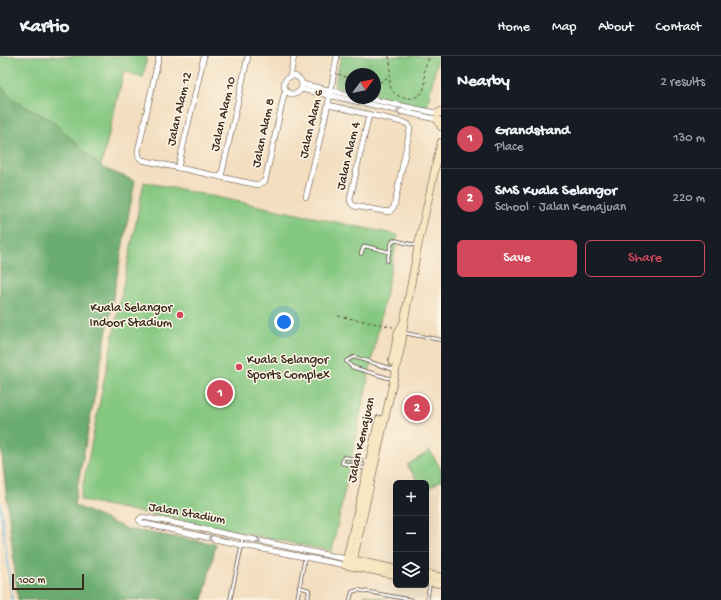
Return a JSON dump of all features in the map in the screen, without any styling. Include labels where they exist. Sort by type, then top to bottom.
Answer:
[{"type":"street","points":[[159,56],[138,152],[139,157],[142,160],[221,177]]},
{"type":"street","name":"Jalan Alam 12","points":[[178,168],[204,56]]},
{"type":"street","name":"Jalan Alam 10","points":[[221,177],[248,56]]},
{"type":"street","points":[[294,56],[290,77],[285,83],[286,91],[294,94],[299,91],[301,86]]},
{"type":"street","name":"Jalan Alam 6","points":[[306,197],[328,105],[337,56]]},
{"type":"street","points":[[290,77],[297,78],[301,86],[440,116]]},
{"type":"street","name":"Jalan Alam 8","points":[[221,177],[258,185],[265,181],[284,94],[286,91]]},
{"type":"street","points":[[330,93],[345,94]]},
{"type":"street","points":[[381,102],[440,116]]},
{"type":"street","points":[[328,105],[370,115]]},
{"type":"street","name":"Jalan Alam 4","points":[[370,115],[406,123],[409,125],[410,129],[394,207],[391,211],[387,212],[354,206],[350,201],[370,115]]},
{"type":"street","points":[[440,116],[441,127]]},
{"type":"street","name":"Jalan Kemajuan","points":[[349,562],[393,369],[441,142]]},
{"type":"street","name":"Jalan Stadium","points":[[393,569],[349,562],[305,556],[242,545],[142,523],[138,520],[142,517],[242,537],[349,562],[393,574]]},
{"type":"street","points":[[429,575],[441,577]]},
{"type":"street","points":[[429,581],[441,584]]},
{"type":"lane","points":[[387,261],[392,242],[394,240],[418,246]]},
{"type":"lane","points":[[362,254],[365,246],[389,252]]},
{"type":"lane","points":[[401,329],[441,340]]},
{"type":"lane","points":[[391,378],[352,367],[346,361],[354,357],[393,369]]},
{"type":"lane","points":[[344,456],[371,466],[342,463],[344,456]]},
{"type":"lane","points":[[230,600],[242,545],[242,537]]},
{"type":"lane","points":[[297,600],[305,556]]},
{"type":"lane","points":[[299,586],[309,590],[308,600]]},
{"type":"lane","points":[[426,600],[427,588]]},
{"type":"lane","points":[[350,600],[352,592],[358,590],[412,600]]},
{"type":"path","points":[[389,56],[391,64],[389,77],[391,88],[398,95],[409,98],[415,98],[423,92],[425,83],[424,69],[430,56]]},
{"type":"path","points":[[334,72],[345,77]]},
{"type":"path","points":[[381,82],[389,77]]},
{"type":"path","points":[[338,316],[401,329]]},
{"type":"green space","points":[[0,56],[147,56],[143,78],[124,71],[101,167],[51,120],[15,101],[0,85]]},
{"type":"green space","points":[[341,56],[438,56],[427,108],[381,98],[381,68],[345,68],[345,91],[334,88]]},
{"type":"green space","points":[[0,85],[15,101],[51,120],[101,167],[135,181],[74,505],[127,529],[216,544],[203,600],[18,600],[0,438]]},
{"type":"green space","name":"Kuala Selangor Sports Complex","points":[[144,182],[398,235],[332,551],[80,500]]},
{"type":"green space","points":[[430,451],[441,469],[441,480],[429,488],[429,480],[417,480],[407,465]]},
{"type":"green space","points":[[365,595],[388,600],[364,600]]},
{"type":"waterway","points":[[0,503],[12,600]]},
{"type":"place","name":"Kuala Selangor Indoor Stadium","points":[[180,315]]},
{"type":"place","name":"Kuala Selangor Sports Complex","points":[[239,367]]},
{"type":"place","name":"Grandstand","points":[[220,393]]},
{"type":"place","name":"SMS Kuala Selangor","points":[[417,408]]}]
